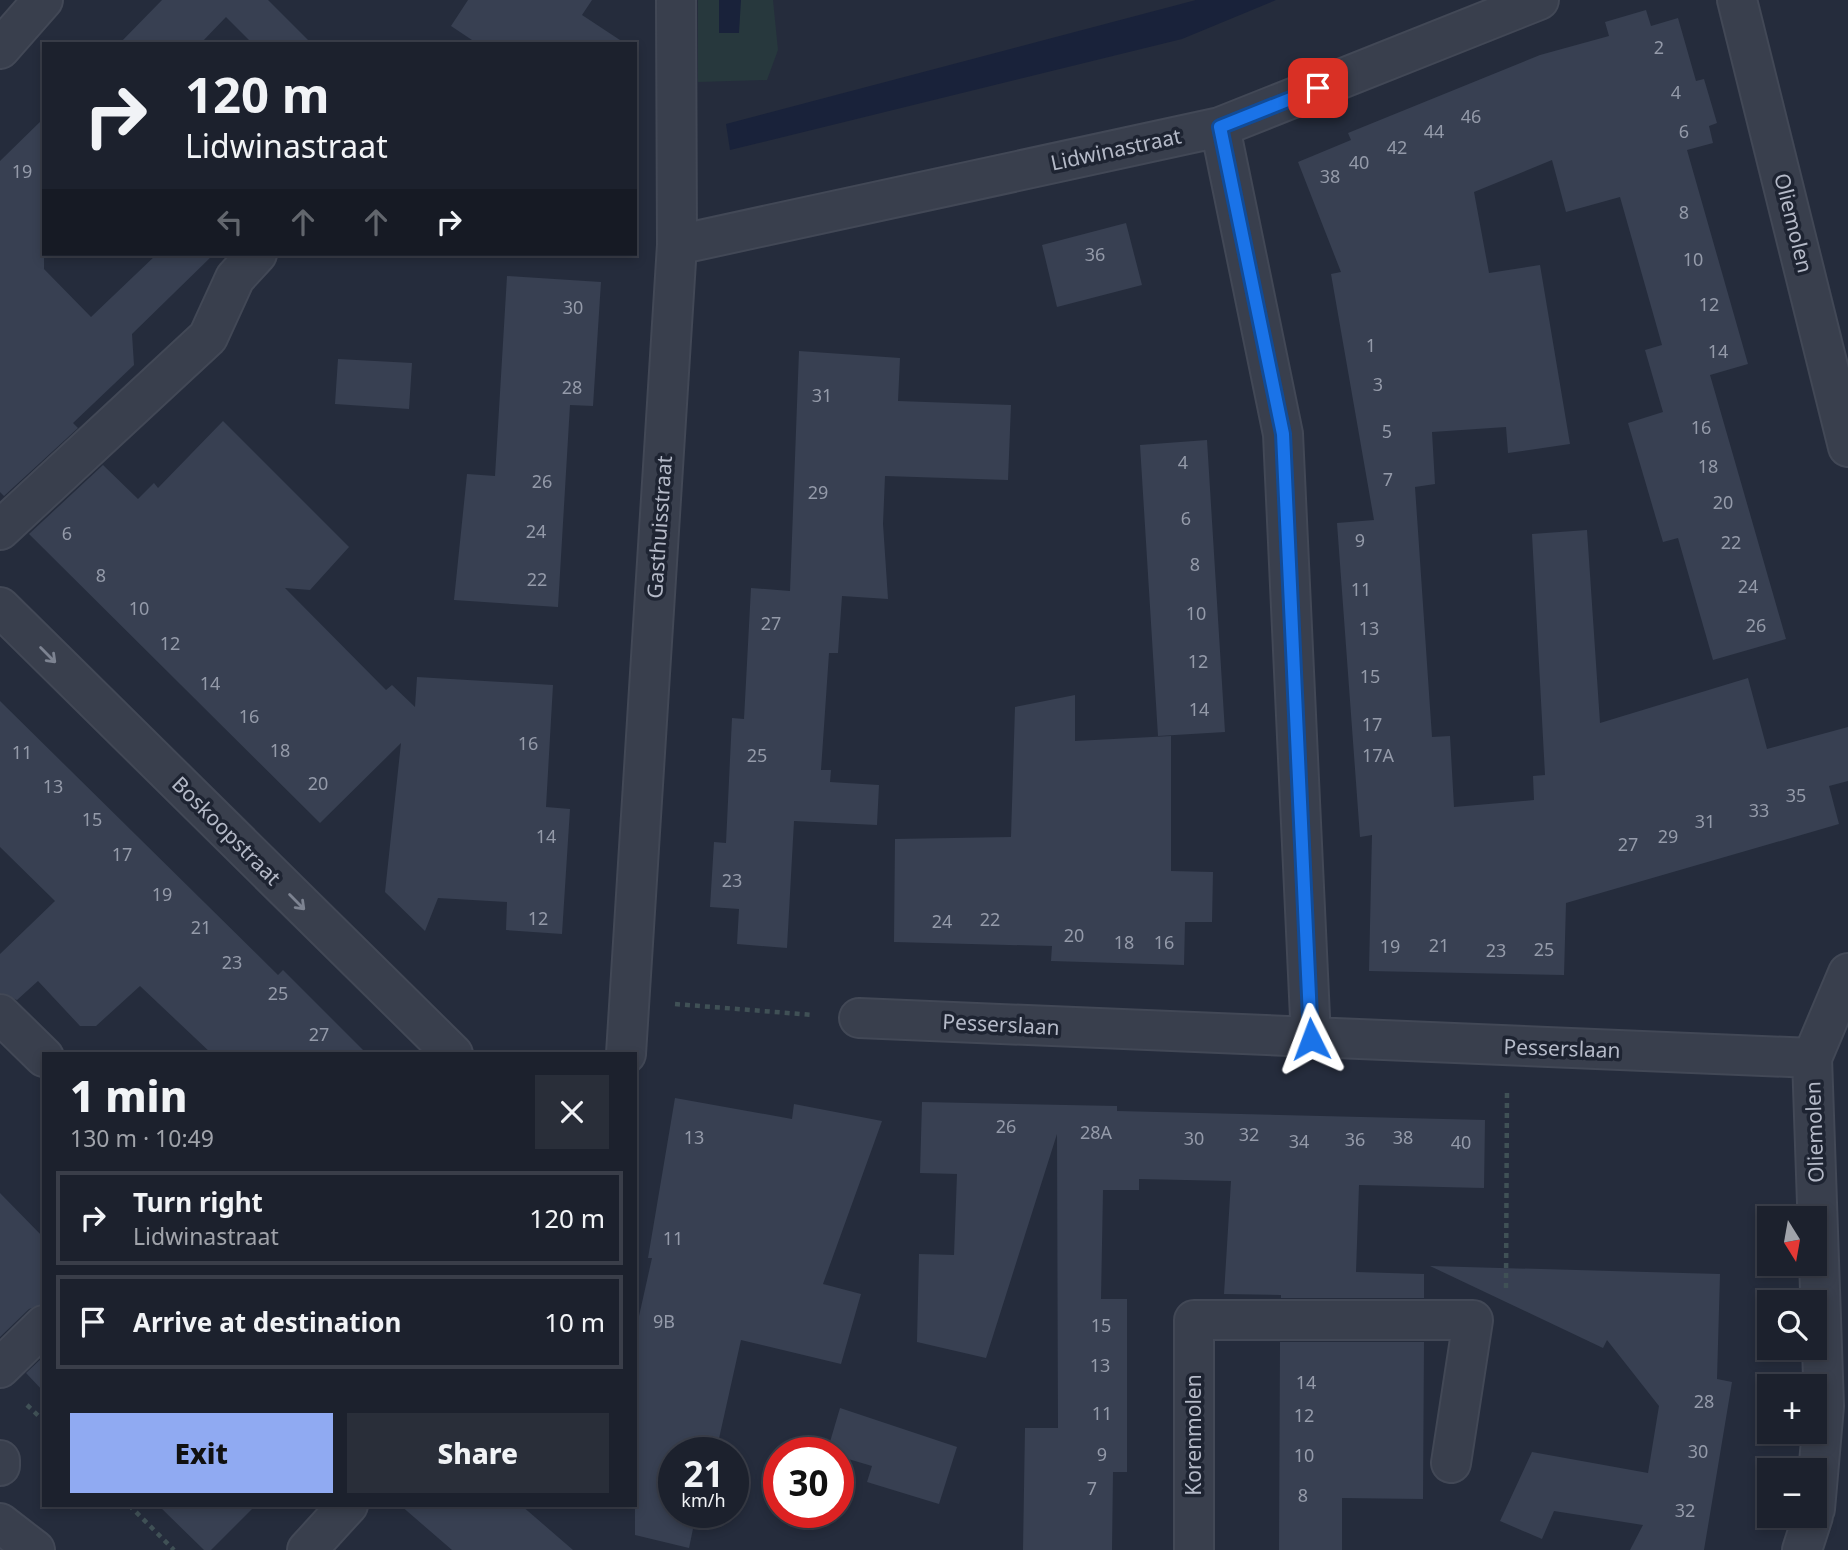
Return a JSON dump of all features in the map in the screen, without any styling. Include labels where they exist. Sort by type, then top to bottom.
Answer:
[{"type":"street","points":[[0,49],[43,0]]},
{"type":"street","name":"Gasthuisstraat","points":[[626,1052],[677,245],[676,0]]},
{"type":"street","name":"Lidwinastraat","points":[[677,245],[1220,127],[1539,0]]},
{"type":"street","name":"Oliemolen","points":[[1737,0],[1848,446]]},
{"type":"street","points":[[1220,127],[1283,434],[1311,1039]]},
{"type":"street","points":[[0,530],[208,337],[235,278],[255,256]]},
{"type":"street","name":"Boskoopstraat","points":[[0,607],[436,1049]]},
{"type":"street","name":"Oliemolen","points":[[1826,1458],[1836,1407],[1812,1058],[1848,973]]},
{"type":"street","points":[[0,1014],[42,1055]]},
{"type":"street","name":"Pesserslaan","points":[[859,1018],[1812,1058]]},
{"type":"street","name":"Korenmolen","points":[[1194,1550],[1194,1320],[1473,1320]]},
{"type":"street","points":[[1451,1463],[1473,1320]]},
{"type":"street","points":[[0,1368],[42,1327]]},
{"type":"street","points":[[0,1460],[0,1466]]},
{"type":"street","points":[[307,1550],[346,1507]]},
{"type":"street","points":[[0,1523],[35,1550]]},
{"type":"street","points":[[1802,1550],[1809,1528]]},
{"type":"path","points":[[631,1001],[859,1018]]},
{"type":"path","points":[[1473,1320],[1506,1299],[1507,1047]]},
{"type":"path","points":[[131,1507],[174,1550]]},
{"type":"shaded area","points":[[698,0],[773,0],[778,50],[767,80],[698,82]]},
{"type":"water","points":[[719,0],[741,0],[739,33],[719,33]]},
{"type":"water","points":[[1196,0],[1276,0],[1182,39],[730,150],[726,124]]},
{"type":"building","points":[[162,0],[268,0],[310,42],[251,42],[226,17],[202,42],[121,42]]},
{"type":"building","points":[[468,0],[592,0],[582,15],[623,42],[475,42],[451,26]]},
{"type":"building","points":[[1646,10],[1651,26],[1678,18],[1696,81],[1704,79],[1717,123],[1709,126],[1713,143],[1687,150],[1748,364],[1710,375],[1786,639],[1713,660],[1678,538],[1663,542],[1628,423],[1663,412],[1645,350],[1662,345],[1620,197],[1566,212],[1552,160],[1474,192],[1489,273],[1540,265],[1570,444],[1508,453],[1506,427],[1432,432],[1435,484],[1415,487],[1432,737],[1450,736],[1454,807],[1534,800],[1533,776],[1545,775],[1532,534],[1587,530],[1600,723],[1748,678],[1767,749],[1848,727],[1848,781],[1829,786],[1839,824],[1566,903],[1564,975],[1369,971],[1372,835],[1360,837],[1337,523],[1374,520],[1331,274],[1341,272],[1298,162],[1351,140],[1348,133],[1540,55],[1609,36],[1605,22]]},
{"type":"building","points":[[42,120],[44,269],[91,317],[155,256],[212,256],[132,334],[134,365],[73,423],[78,428],[4,496],[0,492],[0,161]]},
{"type":"building","points":[[1126,223],[1142,285],[1057,307],[1042,245]]},
{"type":"building","points":[[507,276],[601,282],[593,406],[570,405],[558,607],[454,600],[467,474],[495,476]]},
{"type":"building","points":[[799,351],[900,358],[898,401],[1011,405],[1008,480],[885,476],[883,524],[888,599],[842,596],[838,653],[829,653],[821,770],[831,770],[830,782],[879,785],[877,825],[794,821],[787,948],[737,944],[739,909],[710,907],[714,842],[726,843],[732,718],[744,719],[751,588],[790,591]]},
{"type":"building","points":[[338,359],[412,363],[409,409],[335,404]]},
{"type":"building","points":[[223,421],[349,547],[310,590],[285,588],[386,690],[392,685],[415,707],[417,677],[553,685],[546,807],[570,809],[562,934],[506,930],[507,902],[438,898],[425,931],[385,892],[401,743],[320,823],[29,534],[103,465],[138,499],[154,483],[158,488]]},
{"type":"building","points":[[1207,440],[1225,732],[1158,736],[1140,445]]},
{"type":"building","points":[[1075,695],[1075,741],[1171,736],[1171,871],[1213,872],[1212,922],[1185,922],[1184,965],[1051,961],[1052,946],[894,942],[895,839],[1011,837],[1015,707]]},
{"type":"building","points":[[0,701],[278,975],[283,970],[365,1052],[210,1052],[140,986],[96,1026],[80,1026],[38,981],[17,1000],[0,993],[0,954],[55,901],[0,847]]},
{"type":"building","points":[[675,1098],[792,1119],[794,1104],[882,1121],[823,1284],[861,1294],[841,1364],[741,1340],[719,1437],[658,1437],[658,1528],[693,1528],[689,1548],[635,1535],[637,1325],[652,1258],[648,1258]]},
{"type":"building","points":[[922,1102],[1117,1106],[1117,1111],[1485,1120],[1484,1188],[1359,1185],[1356,1272],[1424,1274],[1424,1298],[1281,1298],[1281,1295],[1224,1294],[1231,1181],[1139,1179],[1139,1190],[1103,1190],[1101,1299],[1127,1299],[1127,1472],[1113,1472],[1112,1550],[1023,1550],[1025,1428],[1058,1428],[1057,1134],[986,1358],[917,1342],[919,1254],[954,1255],[957,1174],[920,1173]]},
{"type":"building","points":[[0,1193],[42,1236],[42,1305],[29,1309],[0,1337]]},
{"type":"building","points":[[1430,1266],[1720,1274],[1717,1379],[1732,1382],[1704,1550],[1630,1550],[1643,1525],[1554,1511],[1542,1539],[1500,1521],[1532,1452],[1648,1473],[1659,1406],[1607,1340],[1603,1348]]},
{"type":"building","points":[[1280,1342],[1424,1342],[1423,1499],[1342,1498],[1342,1550],[1279,1550]]},
{"type":"building","points":[[42,1358],[42,1390],[26,1373]]},
{"type":"building","points":[[840,1408],[957,1447],[939,1504],[867,1482],[872,1466],[854,1461],[854,1437],[831,1437]]},
{"type":"building","points":[[160,1507],[254,1507],[211,1550],[204,1550]]},
{"type":"building","points":[[402,1507],[523,1507],[573,1550],[452,1550]]},
{"type":"route","points":[[1311,1039],[1283,434],[1220,127],[1318,88]]}]
